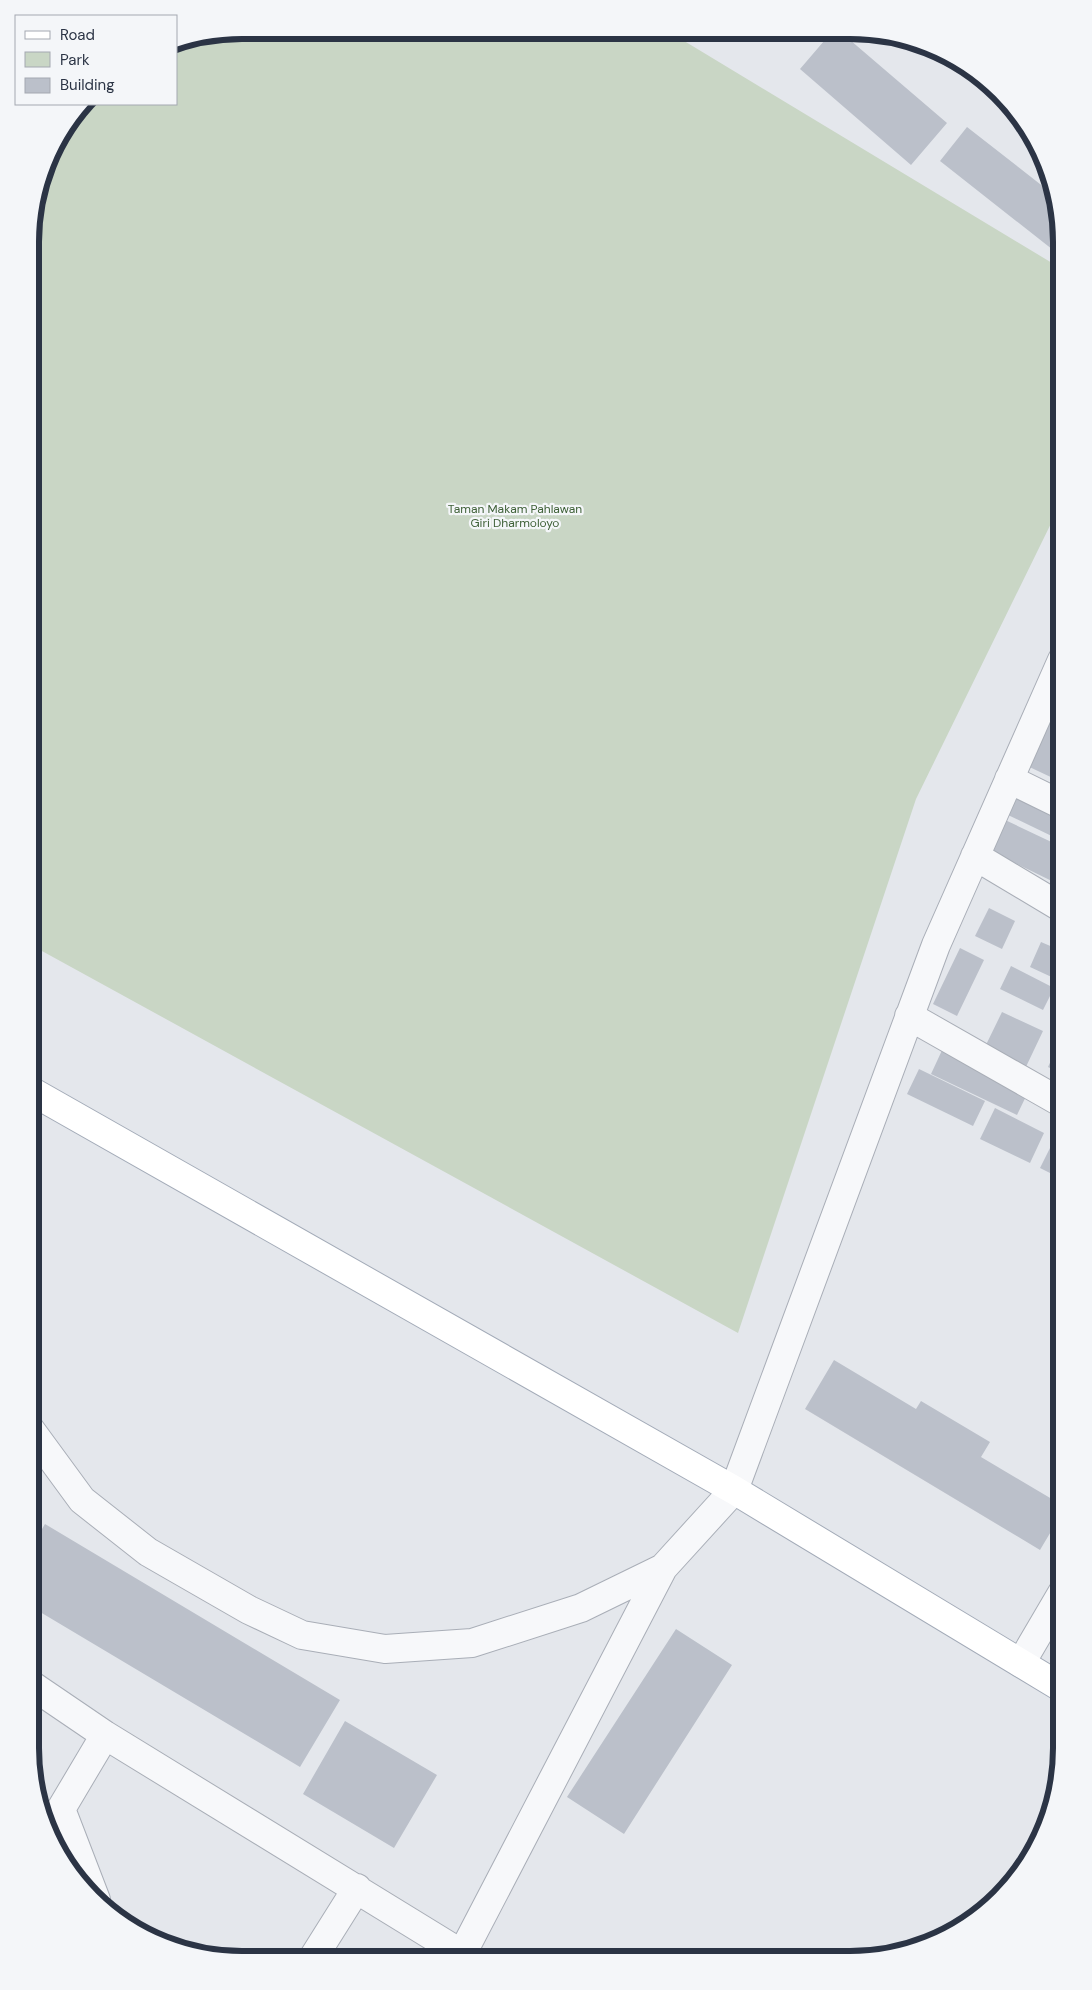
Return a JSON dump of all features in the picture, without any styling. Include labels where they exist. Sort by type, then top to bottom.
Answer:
[{"type":"main road","points":[[39,1096],[734,1490],[1053,1682]]},
{"type":"street","points":[[469,1951],[663,1568],[734,1490],[936,945],[1053,680]]},
{"type":"street","points":[[1009,779],[1053,801]]},
{"type":"street","points":[[975,856],[1053,903]]},
{"type":"street","points":[[909,1016],[1053,1098]]},
{"type":"street","points":[[39,1441],[82,1500],[148,1552],[249,1610],[302,1635],[385,1648],[472,1643],[581,1608],[663,1568]]},
{"type":"street","points":[[1021,1662],[1053,1608]]},
{"type":"street","points":[[39,1690],[105,1735],[458,1951]]},
{"type":"street","points":[[84,1875],[51,1810],[105,1735]]},
{"type":"street","points":[[317,1951],[357,1888]]},
{"type":"green space","name":"Taman Makam Pahlawan Giri Dharmoloyo","points":[[228,39],[681,39],[1053,264],[1053,519],[916,799],[738,1333],[39,949],[40,215],[54,164],[73,129],[92,105],[178,105],[178,49],[215,40]]},
{"type":"building","points":[[826,39],[849,39],[947,123],[911,165],[800,69]]},
{"type":"building","points":[[967,127],[1046,189],[1052,215],[1053,250],[940,161]]},
{"type":"building","points":[[1051,701],[1053,702],[1053,778],[1021,763]]},
{"type":"building","points":[[1018,795],[1053,811],[1053,837],[1008,815]]},
{"type":"building","points":[[1003,819],[1053,843],[1053,882],[988,850]]},
{"type":"building","points":[[989,908],[1015,921],[1002,949],[975,936]]},
{"type":"building","points":[[1041,942],[1053,947],[1053,978],[1030,967]]},
{"type":"building","points":[[960,948],[984,960],[957,1016],[933,1004]]},
{"type":"building","points":[[1011,966],[1053,987],[1043,1010],[1000,989]]},
{"type":"building","points":[[1002,1012],[1043,1031],[1024,1071],[983,1051]]},
{"type":"building","points":[[944,1046],[1030,1088],[1017,1115],[931,1074]]},
{"type":"building","points":[[1053,1056],[1053,1070],[1048,1067]]},
{"type":"building","points":[[919,1069],[985,1101],[973,1126],[907,1094]]},
{"type":"building","points":[[995,1108],[1044,1133],[1030,1163],[980,1139]]},
{"type":"building","points":[[1053,1142],[1053,1174],[1040,1168]]},
{"type":"building","points":[[834,1360],[916,1409],[921,1401],[990,1442],[981,1457],[1053,1500],[1053,1528],[1040,1550],[805,1409]]},
{"type":"building","points":[[45,1524],[340,1700],[300,1767],[39,1611],[39,1534]]},
{"type":"building","points":[[676,1629],[732,1665],[624,1834],[567,1797]]},
{"type":"building","points":[[345,1721],[437,1775],[394,1848],[303,1794]]}]
